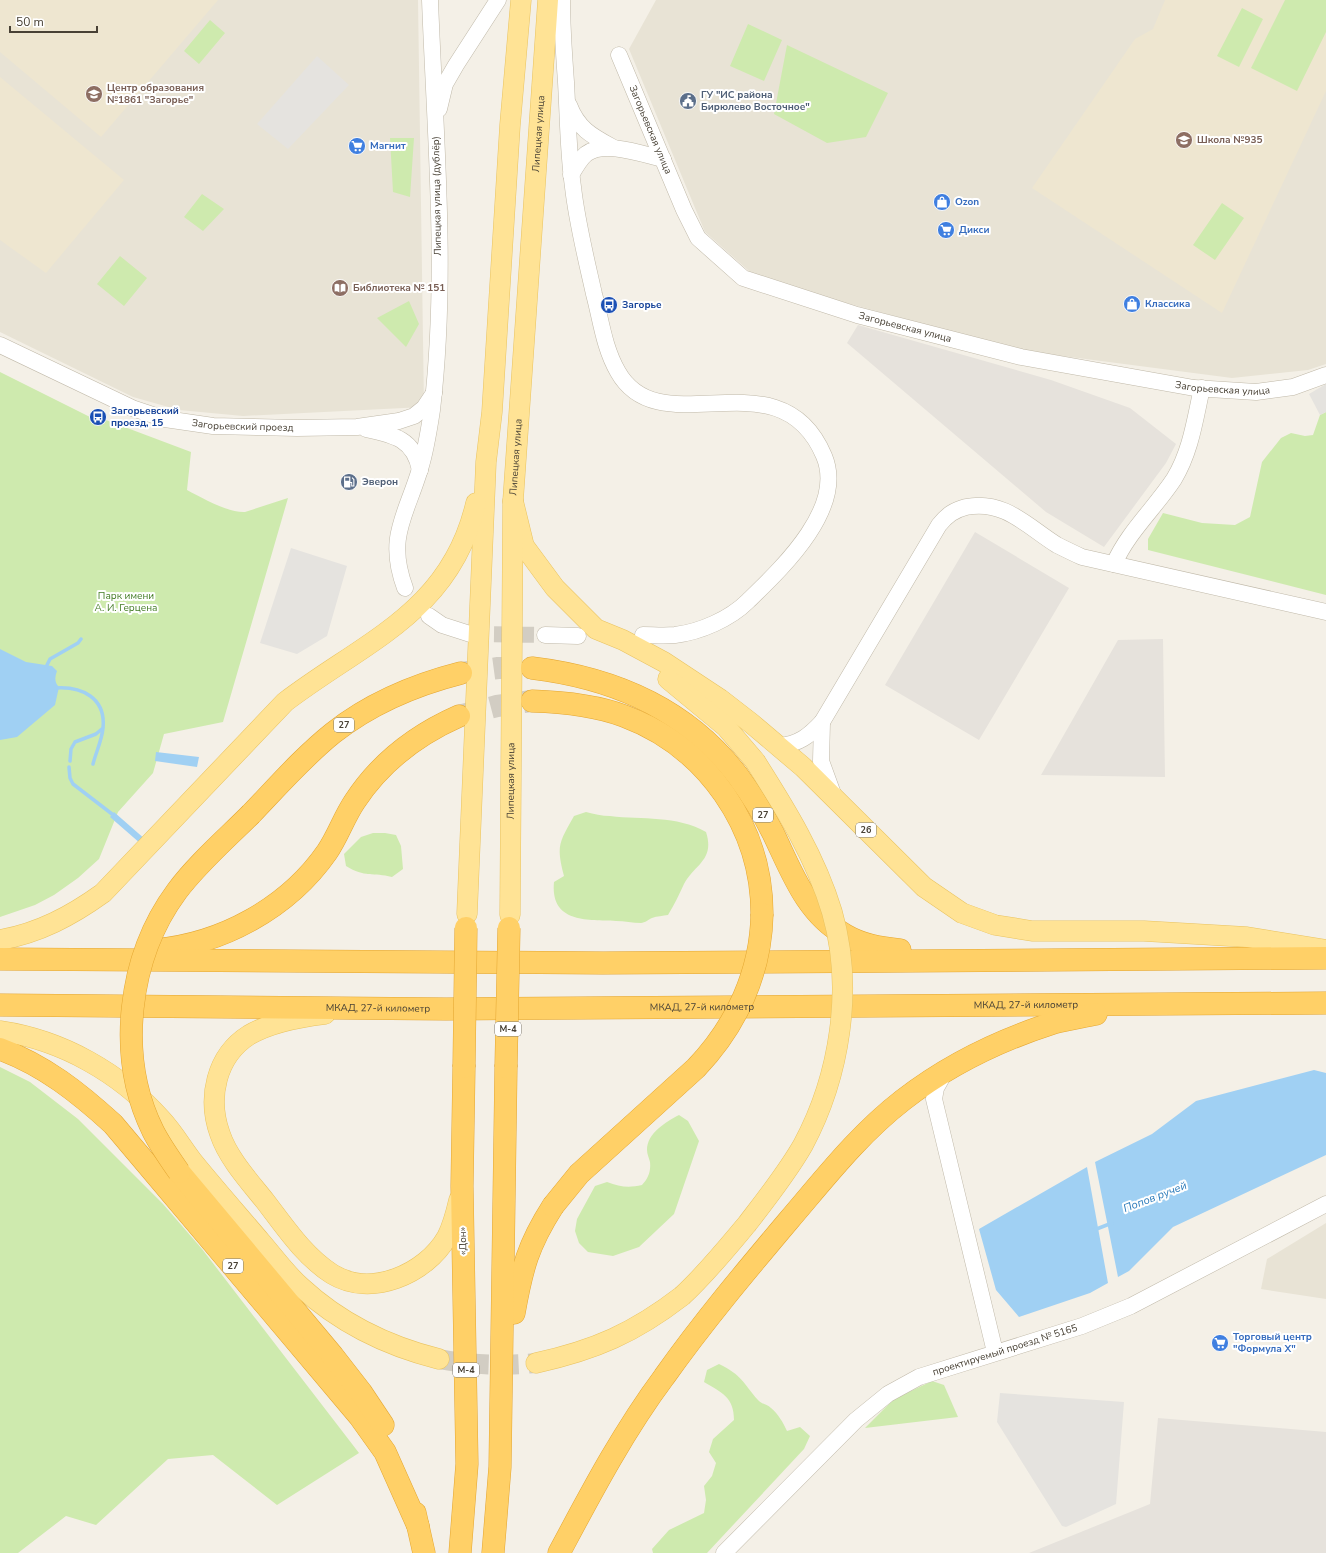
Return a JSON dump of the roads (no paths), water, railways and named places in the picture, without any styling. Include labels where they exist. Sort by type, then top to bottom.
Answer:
[{"type":"highway","name":"27","points":[[532,668],[573,674],[629,691],[678,719],[710,744],[748,791],[809,902],[824,920],[840,932],[855,940],[880,948],[978,960]]},
{"type":"highway","name":"27","points":[[424,1553],[408,1481],[382,1425],[361,1392],[179,1172],[153,1131],[137,1085],[132,1052],[131,1016],[136,985],[146,948],[159,920],[177,891],[198,867],[317,747],[347,722],[388,698],[405,690],[461,674]]},
{"type":"highway","points":[[503,1373],[524,1262],[535,1236],[553,1206],[584,1169],[696,1068],[716,1047],[729,1027],[747,992],[759,948],[762,914],[759,872],[745,829],[725,794],[696,761],[655,730],[624,716],[585,705],[532,701]]},
{"type":"highway","points":[[8,960],[175,948],[208,939],[245,923],[266,911],[286,896],[305,878],[327,851],[354,803],[376,772],[411,742],[444,722],[458,716]]},
{"type":"highway","name":"«Дон»","points":[[460,1553],[467,1464],[462,1186],[466,921]]},
{"type":"highway","name":"М-4","points":[[493,1553],[500,1467],[503,1373],[506,1067],[510,922]]},
{"type":"highway","points":[[8,960],[603,963],[1326,958]]},
{"type":"highway","name":"МКАД, 27-й километр","points":[[0,1005],[365,1009],[1326,1003]]},
{"type":"highway","points":[[559,1553],[585,1504],[635,1419],[663,1378],[738,1280],[838,1163],[864,1135],[903,1100],[946,1071],[992,1046],[1055,1022],[1101,1013],[1169,1004]]},
{"type":"highway","name":"27","points":[[0,1049],[16,1055],[51,1074],[83,1096],[113,1124],[360,1417],[385,1452],[418,1526]]},
{"type":"main road","points":[[466,921],[486,462],[492,412],[510,125],[521,0]]},
{"type":"main road","name":"Липецкая улица","points":[[510,922],[513,501],[548,0]]},
{"type":"main road","points":[[0,940],[41,930],[62,920],[103,893],[119,878],[285,702],[314,680],[401,623],[424,601],[449,571],[465,542],[474,515],[486,462]]},
{"type":"main road","name":"26","points":[[513,501],[524,546],[555,588],[596,629],[642,650],[694,681],[726,704],[779,746],[834,796],[873,839],[924,887],[936,897],[962,913],[990,923],[1032,931],[1144,930],[1247,937],[1326,950]]},
{"type":"main road","points":[[536,1363],[570,1356],[605,1344],[643,1324],[682,1296],[716,1263],[773,1191],[791,1164],[814,1121],[833,1066],[839,1032],[842,982],[840,956],[832,914],[821,882],[800,836],[755,761],[726,727],[700,704],[670,680],[596,629]]},
{"type":"main road","points":[[365,1009],[307,1016],[267,1027],[249,1035],[236,1046],[226,1059],[213,1092],[214,1114],[220,1135],[232,1157],[248,1180],[299,1244],[321,1266],[334,1275],[350,1282],[368,1284],[389,1281],[406,1275],[421,1266],[446,1238],[454,1222],[462,1186]]},
{"type":"main road","points":[[0,1031],[23,1034],[62,1048],[96,1065],[131,1090],[162,1120],[193,1162],[282,1267],[305,1291],[341,1319],[368,1334],[392,1345],[439,1359]]},
{"type":"street","name":"Липецкая улица (дублёр)","points":[[405,588],[399,572],[396,556],[396,540],[399,526],[420,470],[430,426],[434,393],[439,285],[436,144],[430,0]]},
{"type":"street","points":[[436,144],[438,112],[446,84],[456,65],[498,0]]},
{"type":"street","points":[[562,0],[571,175],[580,232],[609,354],[628,386],[640,396],[654,402],[742,402],[779,408],[794,416],[808,428],[819,444],[826,461],[829,479],[827,495],[822,511],[811,530],[788,558],[744,605],[703,628],[676,635],[643,635]]},
{"type":"street","name":"Загорьевская улица","points":[[619,55],[698,238],[743,278],[857,315],[1021,357],[1202,388],[1256,392],[1293,387],[1326,375]]},
{"type":"street","points":[[566,99],[573,117],[583,129],[614,148]]},
{"type":"street","points":[[571,175],[586,154],[599,148],[614,148],[663,159]]},
{"type":"street","name":"Загорьевский проезд","points":[[0,345],[116,402],[165,418],[213,426],[297,428],[357,427]]},
{"type":"street","points":[[1114,564],[1138,526],[1174,477],[1192,435],[1202,388]]},
{"type":"street","points":[[357,427],[399,421],[414,416],[424,408],[434,393]]},
{"type":"street","points":[[357,427],[393,435],[404,442],[418,457],[420,470]]},
{"type":"street","points":[[779,746],[791,745],[804,739],[822,722],[939,525],[955,510],[977,506],[991,507],[1006,511],[1068,551],[1082,556],[1326,612]]},
{"type":"street","points":[[429,616],[442,625],[470,634]]},
{"type":"street","points":[[545,635],[578,636]]},
{"type":"street","points":[[822,722],[821,761],[834,796]]},
{"type":"street","points":[[946,1071],[936,1088],[934,1099],[995,1352]]},
{"type":"street","name":"проектируемый проезд № 5165","points":[[724,1553],[856,1420],[888,1394],[919,1377],[1082,1326],[1131,1306],[1326,1204]]},
{"type":"water","points":[[0,649],[26,662],[52,666],[57,671],[55,679],[59,687],[55,705],[17,737],[0,740]]},
{"type":"water","points":[[156,752],[199,757],[197,767],[155,761]]},
{"type":"water","points":[[114,812],[146,840],[141,844],[110,817]]},
{"type":"water","points":[[1314,1070],[1326,1073],[1326,1155],[1173,1227],[1129,1271],[1118,1277],[1095,1162],[1152,1134],[1196,1101]]},
{"type":"water","points":[[1087,1167],[1108,1283],[1090,1293],[1019,1317],[996,1290],[979,1229]]},
{"type":"waterway","points":[[46,667],[50,659],[78,643],[81,639]]},
{"type":"waterway","name":"Попов ручей","points":[[55,688],[74,689],[83,692],[90,696],[101,709],[103,728],[93,764]]},
{"type":"waterway","points":[[70,761],[71,749],[75,742],[96,734],[103,728]]},
{"type":"waterway","points":[[69,767],[70,778],[73,784],[112,814]]},
{"type":"waterway","name":"Попов ручей","points":[[1094,1230],[1112,1223]]},
{"type":"tunnel","points":[[470,634],[545,635]]},
{"type":"tunnel","points":[[461,673],[498,668],[531,668]]},
{"type":"tunnel","points":[[459,716],[497,706],[531,701]]},
{"type":"tunnel","points":[[439,1359],[463,1363],[487,1364],[536,1363]]},
{"type":"place","name":"Центр образования №1861 \"Загорье\"","points":[[94,94]]},
{"type":"place","name":"ГУ \"ИС района Бирюлево Восточное\"","points":[[688,101]]},
{"type":"place","name":"Школа №935","points":[[1184,140]]},
{"type":"place","name":"Магнит","points":[[357,146]]},
{"type":"place","name":"Ozon","points":[[942,202]]},
{"type":"place","name":"Дикси","points":[[946,230]]},
{"type":"place","name":"Библиотека № 151","points":[[340,288]]},
{"type":"place","name":"Классика","points":[[1132,304]]},
{"type":"place","name":"Загорье","points":[[609,305]]},
{"type":"place","name":"Загорьевский проезд, 15","points":[[98,417]]},
{"type":"place","name":"Эверон","points":[[349,482]]},
{"type":"place","name":"Торговый центр \"Формула X\"","points":[[1220,1343]]},
{"type":"park label","name":"Парк имени А. И. Герцена","points":[[126,602]]}]
